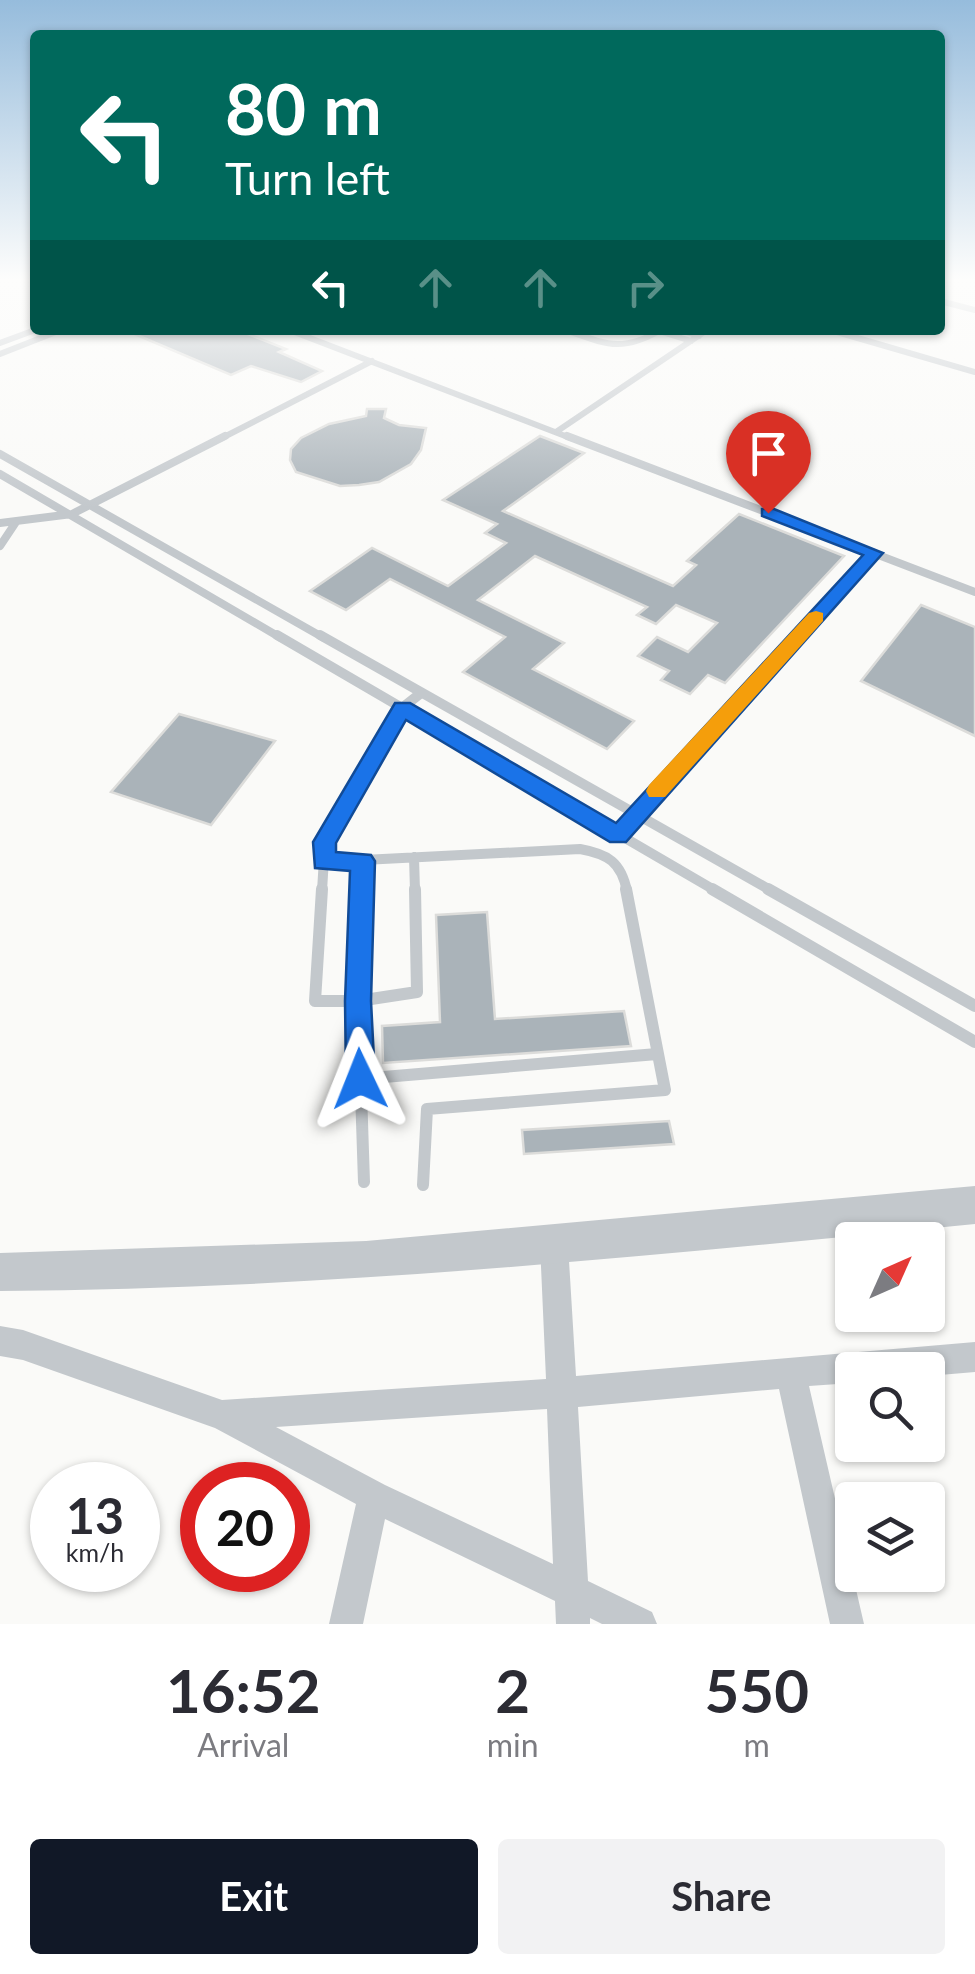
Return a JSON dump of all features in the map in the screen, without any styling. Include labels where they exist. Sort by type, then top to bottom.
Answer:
[{"type":"street","points":[[0,1272],[114,1273],[972,1212]]},
{"type":"street","points":[[554,1244],[573,1608]]},
{"type":"street","points":[[0,1341],[23,1345],[222,1416],[573,1608],[640,1624]]},
{"type":"street","points":[[222,1416],[561,1393],[975,1357]]},
{"type":"street","points":[[791,1373],[847,1624]]},
{"type":"street","points":[[346,1624],[374,1496]]},
{"type":"lane","points":[[358,357],[975,592]]},
{"type":"lane","points":[[556,432],[667,357]]},
{"type":"lane","points":[[922,357],[975,372]]},
{"type":"lane","points":[[0,522],[72,514],[372,362]]},
{"type":"lane","points":[[0,454],[975,1006]]},
{"type":"lane","points":[[0,474],[975,1042]]},
{"type":"lane","points":[[0,546],[16,522]]},
{"type":"lane","points":[[618,836],[874,553]]},
{"type":"lane","points":[[414,857],[417,992],[358,1001],[315,1001],[324,842],[402,708],[422,692]]},
{"type":"lane","points":[[324,862],[580,849],[606,854],[623,872],[666,1090],[427,1109],[423,1185]]},
{"type":"lane","points":[[363,861],[358,1001],[364,1182]]},
{"type":"lane","points":[[360,1079],[657,1054]]},
{"type":"building","points":[[188,357],[290,357],[322,371],[301,382],[251,366],[231,375]]},
{"type":"building","points":[[367,409],[386,409],[384,418],[399,425],[426,428],[421,450],[411,464],[379,482],[359,485],[340,486],[296,472],[290,460],[291,449],[301,438],[329,424],[366,416]]},
{"type":"building","points":[[540,436],[584,453],[503,511],[673,586],[696,565],[687,561],[739,514],[844,556],[725,683],[708,675],[690,694],[661,680],[669,671],[638,656],[657,637],[688,652],[717,623],[676,605],[656,624],[637,615],[647,607],[535,556],[478,600],[564,643],[533,669],[634,721],[607,749],[463,672],[505,637],[390,579],[346,610],[310,591],[372,548],[448,586],[506,543],[485,533],[497,524],[443,500]]},
{"type":"building","points":[[921,605],[975,627],[975,736],[861,681]]},
{"type":"building","points":[[179,714],[275,741],[211,825],[111,792]]},
{"type":"building","points":[[487,912],[495,1019],[624,1011],[631,1046],[383,1063],[382,1026],[440,1022],[436,915]]},
{"type":"building","points":[[669,1121],[674,1144],[524,1154],[522,1130]]},
{"type":"slow traffic","points":[[657,791],[816,617]]},
{"type":"route","points":[[360,1079],[358,1001],[363,861],[324,862],[324,842],[402,708],[618,836],[874,553],[768,513]]}]
